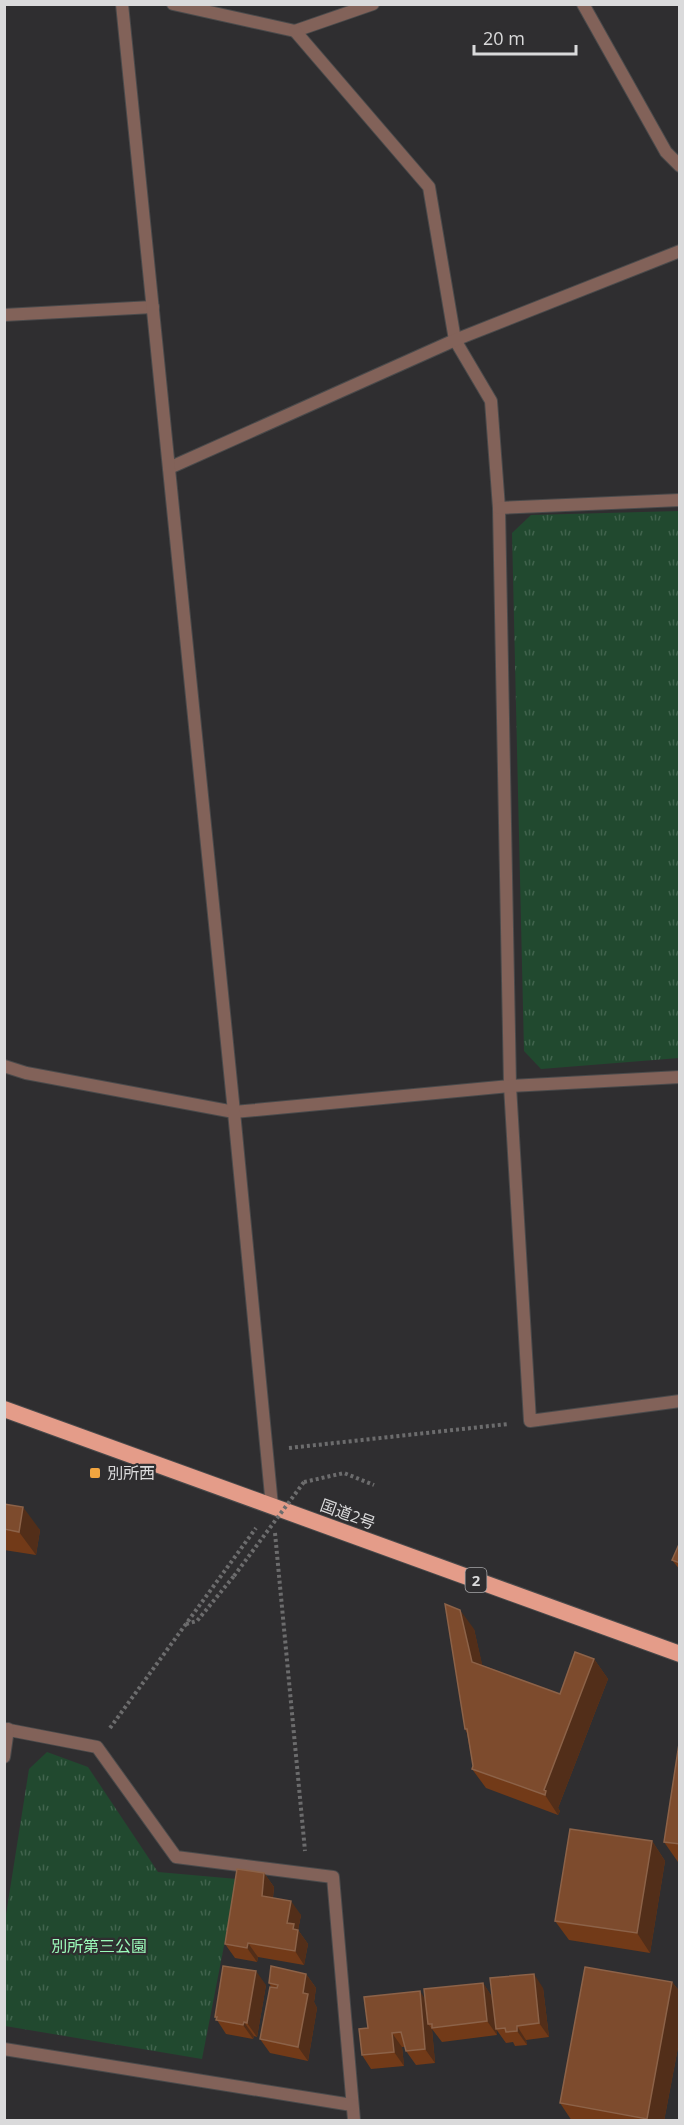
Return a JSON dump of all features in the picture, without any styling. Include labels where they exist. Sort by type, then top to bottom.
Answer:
[{"type":"highway","name":"国道2号","points":[[4,1409],[680,1654]]},
{"type":"street","points":[[122,4],[272,1506]]},
{"type":"street","points":[[173,4],[295,31],[373,4]]},
{"type":"street","points":[[583,4],[666,152],[680,166]]},
{"type":"street","points":[[295,31],[429,187],[455,340],[491,401],[499,508],[510,1086],[530,1421],[680,1401]]},
{"type":"street","points":[[169,468],[455,340],[680,251]]},
{"type":"street","points":[[4,315],[153,307]]},
{"type":"street","points":[[499,508],[680,500]]},
{"type":"street","points":[[4,1066],[26,1073],[234,1113],[510,1086],[680,1077]]},
{"type":"street","points":[[4,1757],[6,1729],[97,1747],[176,1857],[333,1877],[354,2121]]},
{"type":"street","points":[[4,2049],[352,2105]]},
{"type":"path","points":[[267,1450],[530,1421]]},
{"type":"path","points":[[186,1625],[197,1621],[234,1576],[304,1482],[344,1473],[374,1485]]},
{"type":"path","points":[[97,1747],[272,1506]]},
{"type":"path","points":[[272,1506],[307,1874]]},
{"type":"green space","points":[[679,511],[679,1058],[541,1069],[524,1051],[512,533],[531,515]]},
{"type":"green space","name":"別所第三公園","points":[[47,1752],[88,1767],[158,1872],[237,1879],[202,2059],[5,2026],[5,1921],[29,1769]]},
{"type":"building","points":[[4,1504],[23,1507],[19,1532],[4,1529]]},
{"type":"building","points":[[680,1542],[680,1563],[672,1560]]},
{"type":"building","points":[[445,1604],[460,1610],[472,1662],[560,1694],[575,1652],[594,1659],[544,1790],[545,1795],[472,1769]]},
{"type":"building","points":[[680,1737],[680,1844],[664,1842]]},
{"type":"building","points":[[570,1829],[652,1841],[637,1933],[555,1921]]},
{"type":"building","points":[[237,1869],[264,1873],[262,1896],[291,1901],[287,1923],[294,1924],[293,1929],[298,1930],[295,1951],[248,1943],[247,1948],[225,1944]]},
{"type":"building","points":[[223,1966],[256,1971],[247,2023],[244,2022],[243,2025],[216,2020]]},
{"type":"building","points":[[271,1966],[306,1974],[303,1993],[308,1994],[298,2047],[260,2039],[270,1987],[277,1988],[278,1985],[269,1983]]},
{"type":"building","points":[[585,1967],[672,1982],[647,2119],[560,2103]]},
{"type":"building","points":[[534,1974],[539,2023],[517,2026],[517,2031],[506,2032],[505,2028],[496,2029],[490,1978]]},
{"type":"building","points":[[483,1983],[487,2021],[432,2028],[432,2024],[428,2024],[424,1989]]},
{"type":"building","points":[[420,1991],[425,2049],[406,2051],[401,2032],[392,2033],[394,2052],[362,2055],[359,2029],[368,2028],[364,1997]]},
{"type":"place","name":"別所西","points":[[95,1473]]}]
